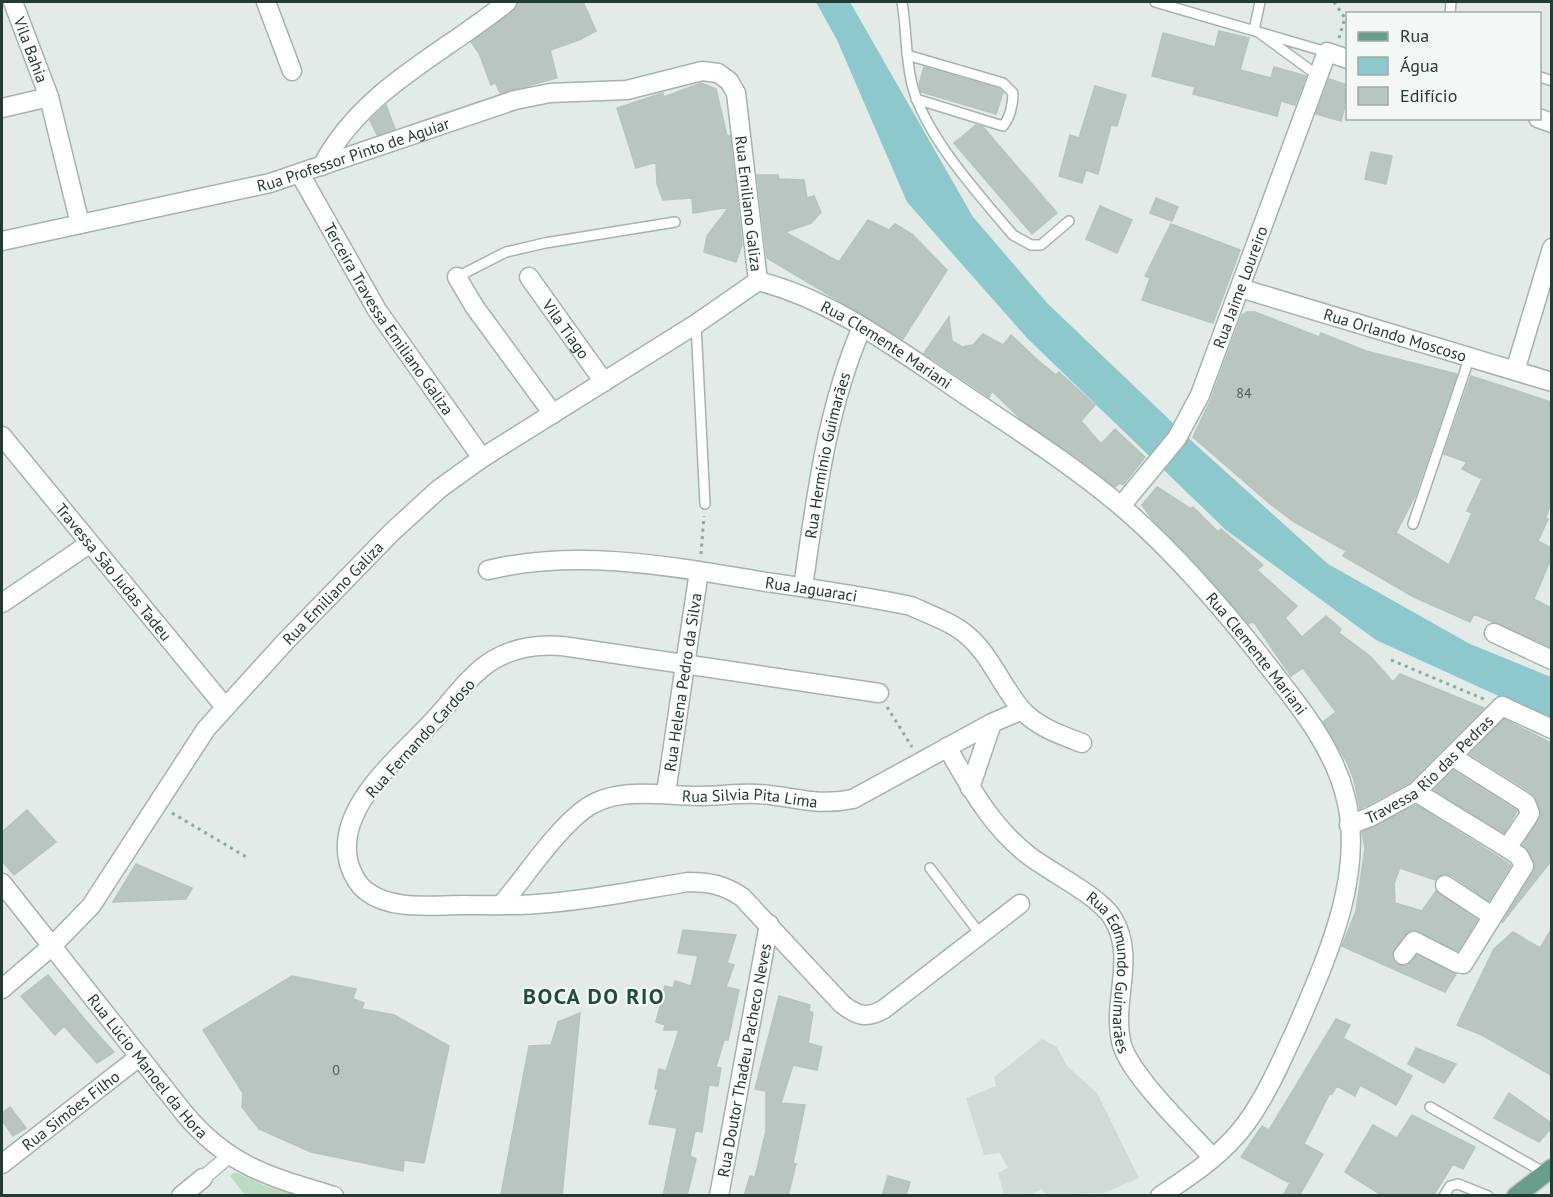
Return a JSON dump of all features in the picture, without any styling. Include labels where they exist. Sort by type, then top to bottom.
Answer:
[{"type":"main road","points":[[1516,1196],[1548,1170]]},
{"type":"street","name":"Vila Bahia","points":[[13,2],[49,97],[80,224]]},
{"type":"street","points":[[266,2],[292,71]]},
{"type":"street","points":[[322,166],[334,143],[357,114],[507,2]]},
{"type":"street","name":"Rua Jaime Loureiro","points":[[1121,506],[1186,423],[1200,395],[1317,75],[1337,55]]},
{"type":"street","name":"Rua Professor Pinto de Aguiar","points":[[2,241],[248,189],[300,174],[515,100],[550,93],[627,90],[702,71]]},
{"type":"street","name":"Rua Emiliano Galiza","points":[[2,989],[52,946],[91,906],[206,729],[225,706],[392,532],[439,489],[482,458],[696,324],[758,281],[736,93],[729,81],[717,73],[702,71]]},
{"type":"street","points":[[2,108],[49,97]]},
{"type":"street","name":"Terceira Travessa Emiliano Galiza","points":[[300,174],[377,310],[482,458]]},
{"type":"street","points":[[1515,371],[1551,248]]},
{"type":"street","points":[[457,278],[479,313],[553,414]]},
{"type":"street","name":"Vila Tiago","points":[[529,278],[604,382]]},
{"type":"street","name":"Rua Clemente Mariani","points":[[758,281],[805,296],[862,327],[1042,447],[1121,506],[1165,547],[1211,597],[1286,690],[1323,743],[1337,770],[1346,797],[1349,825],[1349,868],[1344,899],[1309,997],[1270,1085],[1246,1124],[1213,1158],[1160,1196]]},
{"type":"street","name":"Rua Orlando Moscoso","points":[[1240,288],[1551,382]]},
{"type":"street","name":"Rua Hermínio Guimarães","points":[[803,587],[826,436],[848,359],[862,327]]},
{"type":"street","name":"Travessa São Judas Tadeu","points":[[2,436],[225,706]]},
{"type":"street","points":[[2,603],[89,544]]},
{"type":"street","name":"Rua Jaguaraci","points":[[488,570],[519,562],[574,560],[699,571],[900,604],[940,619],[968,636],[988,659],[1022,710],[1055,733],[1082,743]]},
{"type":"street","name":"Rua Helena Pedro da Silva","points":[[666,793],[699,571]]},
{"type":"street","points":[[1494,633],[1551,660]]},
{"type":"street","name":"Rua Fernando Cardoso","points":[[879,693],[562,646],[537,644],[514,650],[491,661],[470,681],[372,789],[356,811],[347,833],[347,854],[352,874],[365,891],[387,900],[417,906],[536,904],[688,882],[710,882],[728,887],[742,897],[769,924],[842,1005],[864,1017],[884,1009],[980,934]]},
{"type":"street","points":[[1502,706],[1551,729]]},
{"type":"street","name":"Travessa Rio das Pedras","points":[[1349,825],[1370,817],[1416,792],[1502,706]]},
{"type":"street","name":"Rua Silvia Pita Lima","points":[[501,905],[583,810],[602,800],[666,793],[696,796],[760,794],[811,803],[832,803],[853,799],[992,723],[1022,710]]},
{"type":"street","points":[[970,788],[992,723]]},
{"type":"street","name":"Rua Edmundo Guimarães","points":[[947,747],[970,788],[1004,834],[1028,855],[1110,914],[1121,932],[1125,953],[1119,1025],[1121,1044],[1142,1079],[1213,1158]]},
{"type":"street","points":[[1453,757],[1521,798],[1529,807],[1528,817],[1507,848]]},
{"type":"street","points":[[1403,955],[1414,941],[1463,964],[1524,866],[1519,855],[1416,792]]},
{"type":"street","name":"Rua Lúcio Manoel da Hora","points":[[2,883],[198,1131],[228,1157],[300,1186],[334,1196]]},
{"type":"street","points":[[1445,885],[1492,916]]},
{"type":"street","points":[[980,934],[1020,904]]},
{"type":"street","name":"Rua Doutor Thadeu Pacheco Neves","points":[[719,1196],[769,924]]},
{"type":"street","name":"Rua Simões Filho","points":[[2,1164],[139,1057]]},
{"type":"street","points":[[181,1196],[228,1157]]},
{"type":"lane","points":[[902,2],[907,55],[916,99],[959,170],[1013,236],[1031,245],[1041,245],[1069,221]]},
{"type":"lane","points":[[1155,2],[1337,55]]},
{"type":"lane","points":[[1254,30],[1260,2]]},
{"type":"lane","points":[[1254,30],[1317,75]]},
{"type":"lane","points":[[907,55],[1003,83],[1009,87],[1013,99],[1007,121],[1003,126],[916,99]]},
{"type":"lane","points":[[457,278],[506,252],[545,243],[675,222]]},
{"type":"lane","points":[[696,324],[705,504]]},
{"type":"lane","points":[[1413,524],[1469,359]]},
{"type":"lane","points":[[930,868],[980,934]]},
{"type":"lane","points":[[1430,1107],[1548,1170]]},
{"type":"lane","points":[[1444,1196],[1450,1186],[1458,1184],[1488,1196]]},
{"type":"path","points":[[1334,2],[1345,18],[1337,55]]},
{"type":"path","points":[[699,571],[705,504]]},
{"type":"path","points":[[1391,660],[1502,706]]},
{"type":"path","points":[[879,693],[921,761]]},
{"type":"path","points":[[157,804],[248,858]]},
{"type":"shaded area","points":[[1042,1039],[1057,1047],[1067,1066],[1097,1093],[1139,1178],[1104,1193],[1046,1195],[1042,1189],[1028,1195],[1004,1195],[998,1173],[1008,1168],[1000,1153],[984,1155],[966,1098],[996,1086],[994,1077]]},
{"type":"green space","points":[[235,1172],[268,1187],[298,1195],[245,1195],[230,1176]]},
{"type":"water","points":[[816,2],[850,2],[973,217],[1048,304],[1196,445],[1328,564],[1470,644],[1551,677],[1551,720],[1376,640],[1226,530],[1027,338],[907,202],[837,40]]},
{"type":"building","points":[[518,2],[583,2],[596,31],[579,40],[550,50],[557,78],[500,93],[495,82],[491,85],[479,53],[471,42],[514,11]]},
{"type":"building","points":[[1219,31],[1249,38],[1240,70],[1271,78],[1274,67],[1306,76],[1295,105],[1281,101],[1277,116],[1193,94],[1195,87],[1152,76],[1163,33],[1215,47]]},
{"type":"building","points":[[924,67],[999,89],[1003,93],[996,114],[921,92],[919,84]]},
{"type":"building","points":[[1329,79],[1346,85],[1346,102],[1341,121],[1316,114]]},
{"type":"building","points":[[701,83],[716,89],[727,136],[730,136],[742,245],[736,262],[704,252],[707,236],[729,207],[693,213],[692,198],[663,200],[657,184],[656,162],[636,168],[617,108],[663,93],[664,97]]},
{"type":"building","points":[[1095,86],[1126,95],[1117,126],[1111,125],[1098,174],[1086,170],[1082,183],[1059,176],[1070,135],[1079,138]]},
{"type":"building","points":[[386,105],[395,129],[377,135],[370,120]]},
{"type":"building","points":[[976,125],[983,127],[1057,213],[1032,234],[954,143]]},
{"type":"building","points":[[1371,152],[1392,156],[1386,184],[1365,179]]},
{"type":"building","points":[[757,175],[778,175],[779,179],[804,180],[807,198],[814,196],[821,212],[811,223],[785,232],[839,262],[868,220],[889,230],[895,224],[912,234],[947,270],[903,339],[767,258]]},
{"type":"building","points":[[1156,198],[1178,207],[1172,221],[1150,213]]},
{"type":"building","points":[[1100,206],[1132,220],[1117,253],[1086,239]]},
{"type":"building","points":[[1171,224],[1240,250],[1213,323],[1142,300],[1150,278],[1145,276]]},
{"type":"building","points":[[1255,312],[1319,337],[1321,333],[1366,351],[1457,374],[1415,496],[1396,533],[1449,565],[1472,513],[1467,511],[1482,479],[1462,469],[1467,462],[1444,454],[1471,376],[1551,402],[1551,501],[1546,518],[1548,519],[1538,541],[1551,548],[1551,558],[1534,599],[1551,608],[1551,647],[1474,614],[1470,622],[1414,597],[1343,556],[1346,551],[1293,521],[1193,437],[1211,399],[1242,315]]},
{"type":"building","points":[[949,317],[952,341],[962,347],[973,345],[983,334],[1003,345],[1011,335],[1056,375],[1059,372],[1095,405],[1081,421],[1101,444],[1115,429],[1145,457],[1123,485],[1120,483],[1115,487],[1021,419],[992,391],[989,397],[924,353]]},
{"type":"building","points":[[1157,487],[1191,509],[1193,507],[1218,532],[1221,529],[1263,565],[1257,570],[1297,606],[1285,618],[1302,637],[1326,616],[1341,629],[1339,633],[1370,656],[1393,682],[1400,674],[1484,708],[1409,783],[1360,809],[1354,780],[1347,762],[1323,722],[1336,712],[1303,668],[1291,676],[1253,621],[1249,624],[1190,557],[1153,520],[1142,505]]},
{"type":"building","points":[[1504,719],[1551,743],[1551,861],[1502,923],[1534,871],[1534,861],[1523,845],[1541,813],[1532,793],[1470,754]]},
{"type":"building","points":[[1453,771],[1517,811],[1504,833],[1434,790]]},
{"type":"building","points":[[1416,805],[1511,865],[1489,901],[1451,875],[1441,875],[1435,880],[1400,868],[1394,883],[1395,903],[1422,911],[1436,891],[1477,920],[1458,951],[1415,930],[1406,934],[1394,949],[1392,959],[1401,966],[1408,965],[1417,955],[1456,974],[1445,992],[1342,946],[1356,911],[1365,848],[1362,832]]},
{"type":"building","points":[[27,810],[56,842],[14,875],[2,861],[2,832]]},
{"type":"building","points":[[136,864],[192,888],[186,899],[113,902]]},
{"type":"building","points":[[683,930],[736,935],[727,963],[734,965],[726,987],[739,990],[728,1040],[724,1040],[716,1067],[721,1068],[718,1086],[709,1085],[702,1132],[695,1131],[690,1156],[696,1159],[687,1196],[663,1196],[677,1128],[649,1124],[658,1089],[655,1089],[659,1069],[666,1071],[679,1030],[664,1030],[665,1025],[656,1022],[665,986],[673,988],[675,981],[691,986],[698,956],[678,953]]},
{"type":"building","points":[[1551,930],[1551,1075],[1482,1035],[1457,1025],[1494,949],[1513,932],[1540,948]]},
{"type":"building","points":[[48,975],[114,1052],[97,1063],[64,1026],[55,1035],[21,996]]},
{"type":"building","points":[[292,976],[356,989],[353,999],[364,1003],[362,1009],[394,1015],[449,1046],[424,1163],[404,1160],[403,1171],[311,1152],[259,1129],[242,1107],[243,1093],[203,1030]]},
{"type":"building","points":[[779,996],[810,1005],[809,1011],[813,1013],[808,1043],[822,1047],[817,1070],[793,1065],[781,1103],[805,1105],[793,1163],[796,1164],[788,1196],[744,1196],[750,1176],[755,1177],[766,1131],[766,1091],[755,1089]]},
{"type":"building","points":[[580,1013],[562,1196],[501,1194],[529,1046],[551,1045],[558,1022]]},
{"type":"building","points":[[1336,1019],[1350,1025],[1343,1038],[1412,1076],[1396,1105],[1360,1085],[1355,1096],[1337,1086],[1332,1094],[1330,1093],[1304,1144],[1323,1154],[1299,1196],[1283,1196],[1290,1183],[1241,1157],[1262,1126],[1269,1130]]},
{"type":"building","points":[[1416,1048],[1456,1064],[1444,1083],[1408,1064]]},
{"type":"building","points":[[1509,1093],[1551,1123],[1551,1128],[1539,1142],[1494,1118]]},
{"type":"building","points":[[10,1107],[26,1128],[13,1136],[2,1120],[2,1113]]},
{"type":"building","points":[[1412,1115],[1475,1147],[1463,1169],[1453,1164],[1433,1196],[1383,1196],[1345,1172],[1373,1125],[1397,1138]]},
{"type":"building","points":[[888,1176],[910,1182],[906,1196],[882,1196]]},
{"type":"district","name":"BOCA DO RIO","points":[[594,996]]}]
